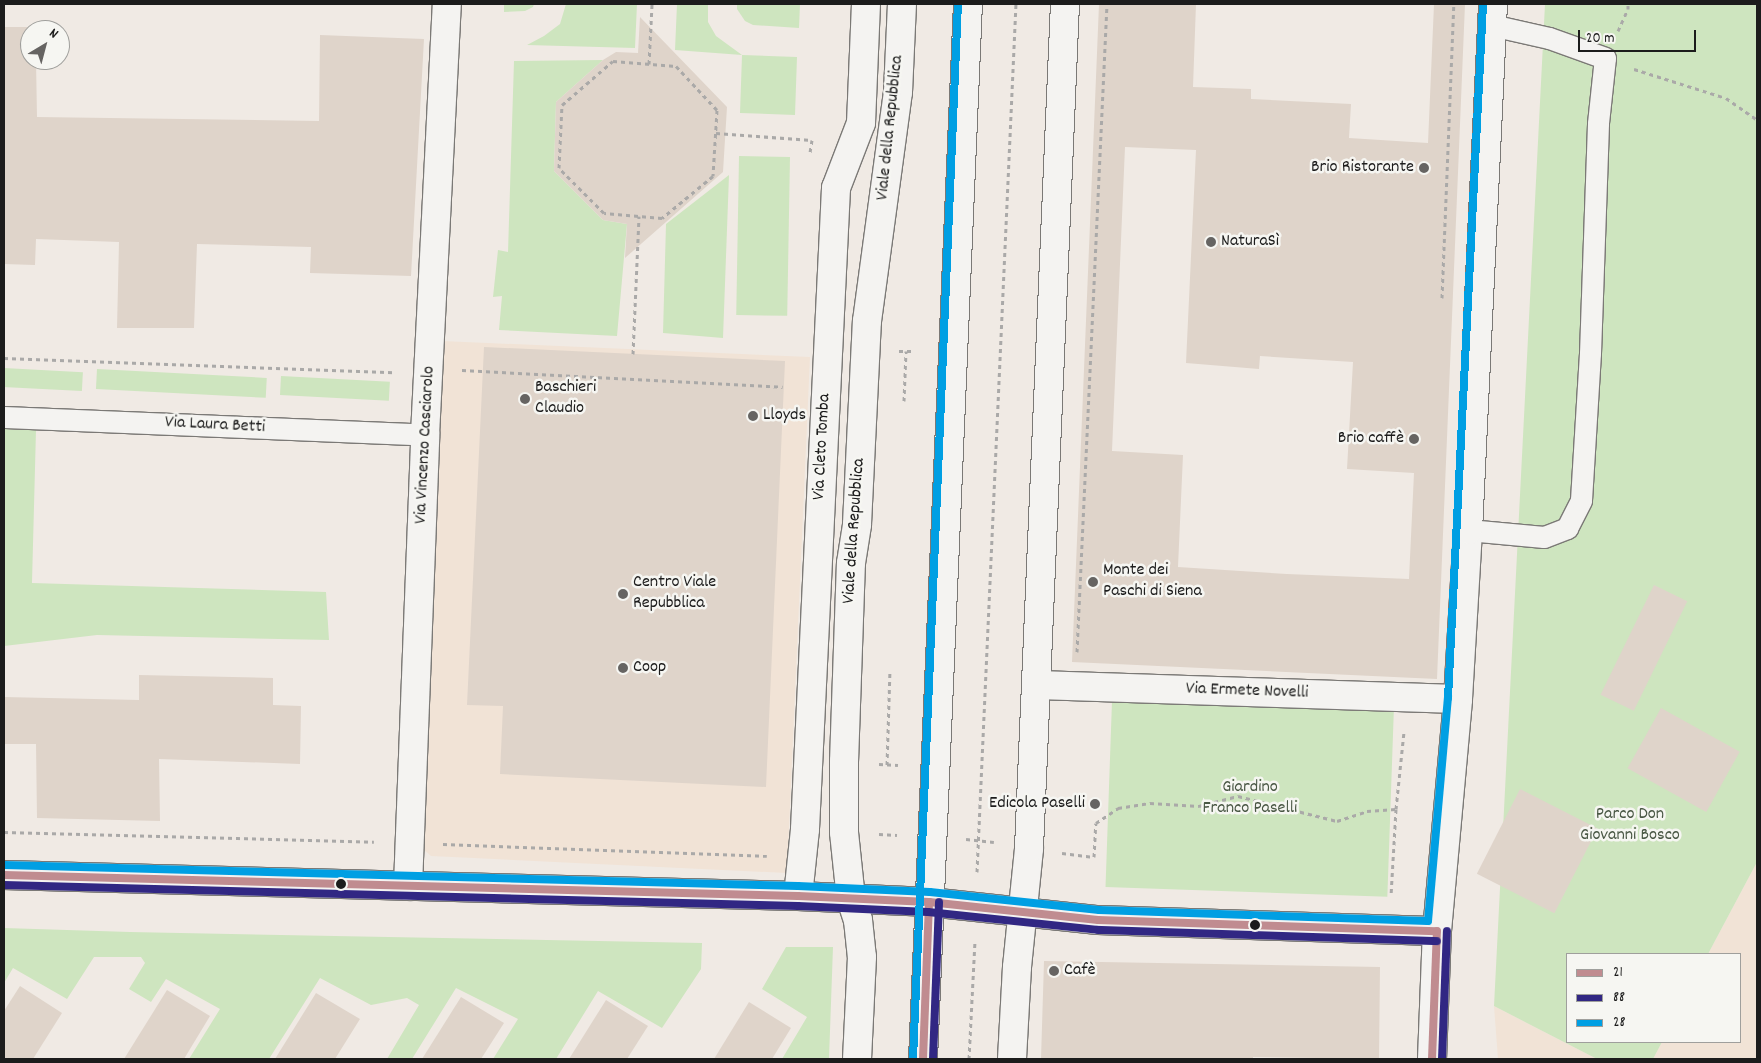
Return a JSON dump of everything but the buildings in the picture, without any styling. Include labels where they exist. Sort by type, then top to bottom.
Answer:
[{"type":"street","name":"Via Vincenzo Casciarolo","points":[[408,886],[425,435],[430,369],[447,4]]},
{"type":"street","name":"Via Cleto Tomba","points":[[798,896],[805,829],[836,188],[861,124],[866,4]]},
{"type":"street","name":"Viale della Repubblica","points":[[857,1059],[862,957],[858,920],[851,899],[844,832],[844,762],[852,563],[857,524],[867,321],[898,92],[902,4]]},
{"type":"street","points":[[923,1059],[968,4]]},
{"type":"street","points":[[1012,1059],[1021,912],[1029,848],[1065,4]]},
{"type":"street","points":[[1432,1059],[1437,931],[1458,699],[1468,530],[1492,14]]},
{"type":"street","name":"Via Ermete Novelli","points":[[1036,685],[1458,699]]},
{"type":"street","points":[[4,875],[798,896],[929,902],[1098,920],[1437,931]]},
{"type":"lane","points":[[1468,530],[1544,537],[1567,528],[1582,500],[1590,363],[1598,123],[1604,58],[1492,14]]},
{"type":"lane","name":"Via Laura Betti","points":[[4,417],[425,435]]},
{"type":"path","points":[[649,64],[652,4]]},
{"type":"path","points":[[977,864],[1016,4]]},
{"type":"path","points":[[1077,658],[1107,4]]},
{"type":"path","points":[[1604,58],[1660,78],[1726,98],[1757,120]]},
{"type":"path","points":[[613,61],[649,64],[676,66],[717,110],[713,176],[662,218],[604,213],[560,168],[562,106],[613,61]]},
{"type":"path","points":[[716,133],[812,140],[808,177],[836,188]]},
{"type":"path","points":[[633,354],[639,216]]},
{"type":"path","points":[[896,351],[915,351]]},
{"type":"path","points":[[904,401],[906,351]]},
{"type":"path","points":[[4,358],[416,373],[430,369],[783,387]]},
{"type":"path","points":[[887,765],[890,671]]},
{"type":"path","points":[[1389,929],[1396,809],[1404,731],[1419,698]]},
{"type":"path","points":[[879,764],[898,765]]},
{"type":"path","points":[[979,839],[1029,848],[1094,856],[1096,823],[1118,808],[1150,803],[1199,806],[1238,796],[1337,821],[1367,811],[1396,809]]},
{"type":"path","points":[[4,832],[410,842],[768,856]]},
{"type":"path","points":[[969,1059],[974,949]]},
{"type":"shaded area","name":"Centro Viale Repubblica","points":[[419,340],[810,357],[787,873],[431,856],[397,826]]},
{"type":"shaded area","points":[[1757,862],[1757,1059],[1653,1059],[1661,1043],[1741,1043],[1741,953],[1709,953]]},
{"type":"shaded area","points":[[1494,1006],[1597,1059],[1498,1059]]},
{"type":"green space","points":[[504,4],[534,4],[533,7],[525,11],[504,12]]},
{"type":"green space","points":[[566,4],[637,4],[635,48],[527,45],[544,36],[560,24]]},
{"type":"green space","points":[[677,4],[708,4],[708,22],[716,36],[742,55],[675,50]]},
{"type":"green space","points":[[737,4],[800,4],[799,28],[753,25],[745,21],[737,9]]},
{"type":"green space","name":"Parco Don Giovanni Bosco","points":[[1545,4],[1757,4],[1757,862],[1709,953],[1566,953],[1566,1043],[1661,1043],[1653,1059],[1597,1059],[1494,1006]]},
{"type":"green space","points":[[742,55],[797,57],[795,115],[740,113]]},
{"type":"green space","points":[[603,60],[556,102],[554,171],[603,220],[627,224],[617,336],[499,330],[502,296],[493,297],[498,250],[508,252],[514,61]]},
{"type":"green space","points":[[739,156],[790,157],[787,316],[736,315]]},
{"type":"green space","points":[[729,175],[723,338],[663,333],[666,224]]},
{"type":"green space","points":[[4,368],[83,372],[82,391],[4,387]]},
{"type":"green space","points":[[97,369],[267,378],[266,398],[96,389]]},
{"type":"green space","points":[[281,376],[390,382],[389,401],[280,395]]},
{"type":"green space","points":[[4,429],[36,430],[32,583],[326,592],[329,640],[97,635],[4,646]]},
{"type":"green space","name":"Giardino Franco Paselli","points":[[1112,701],[1394,711],[1387,897],[1106,887]]},
{"type":"green space","points":[[4,928],[702,943],[701,969],[662,1028],[598,991],[556,1059],[493,1059],[518,1019],[456,988],[412,1059],[387,1059],[419,1005],[407,998],[371,1005],[320,978],[269,1059],[189,1059],[220,1009],[166,979],[151,1002],[129,989],[145,963],[141,957],[94,957],[67,999],[13,968],[4,983]]},
{"type":"green space","points":[[786,947],[833,947],[829,1059],[782,1059],[807,1017],[762,989]]},
{"type":"transit line","name":"28","points":[[913,1059],[958,4]]},
{"type":"transit line","name":"28","points":[[4,865],[798,886],[930,892],[1099,910],[1428,921],[1448,698],[1483,4]]},
{"type":"transit line","name":"21","points":[[4,875],[798,896],[929,902],[1098,920],[1437,931]]},
{"type":"transit line","name":"88","points":[[4,885],[798,906],[928,912],[1098,930],[1437,941]]},
{"type":"transit line","name":"21","points":[[923,1059],[929,902]]},
{"type":"transit line","name":"88","points":[[933,1059],[939,902]]},
{"type":"transit line","name":"21","points":[[1432,1059],[1437,931]]},
{"type":"transit line","name":"88","points":[[1442,1059],[1447,931]]},
{"type":"place","name":"Brio Ristorante","points":[[1424,168]]},
{"type":"place","name":"NaturaSì","points":[[1211,242]]},
{"type":"place","name":"Baschieri Claudio","points":[[525,399]]},
{"type":"place","name":"Lloyds","points":[[753,416]]},
{"type":"place","name":"Brio caffè","points":[[1414,439]]},
{"type":"place","name":"Monte dei Paschi di Siena","points":[[1093,582]]},
{"type":"place","name":"Centro Viale Repubblica","points":[[623,594]]},
{"type":"place","name":"Coop","points":[[623,668]]},
{"type":"place","name":"Edicola Paselli","points":[[1095,804]]},
{"type":"place","name":"Cafè","points":[[1054,971]]}]
